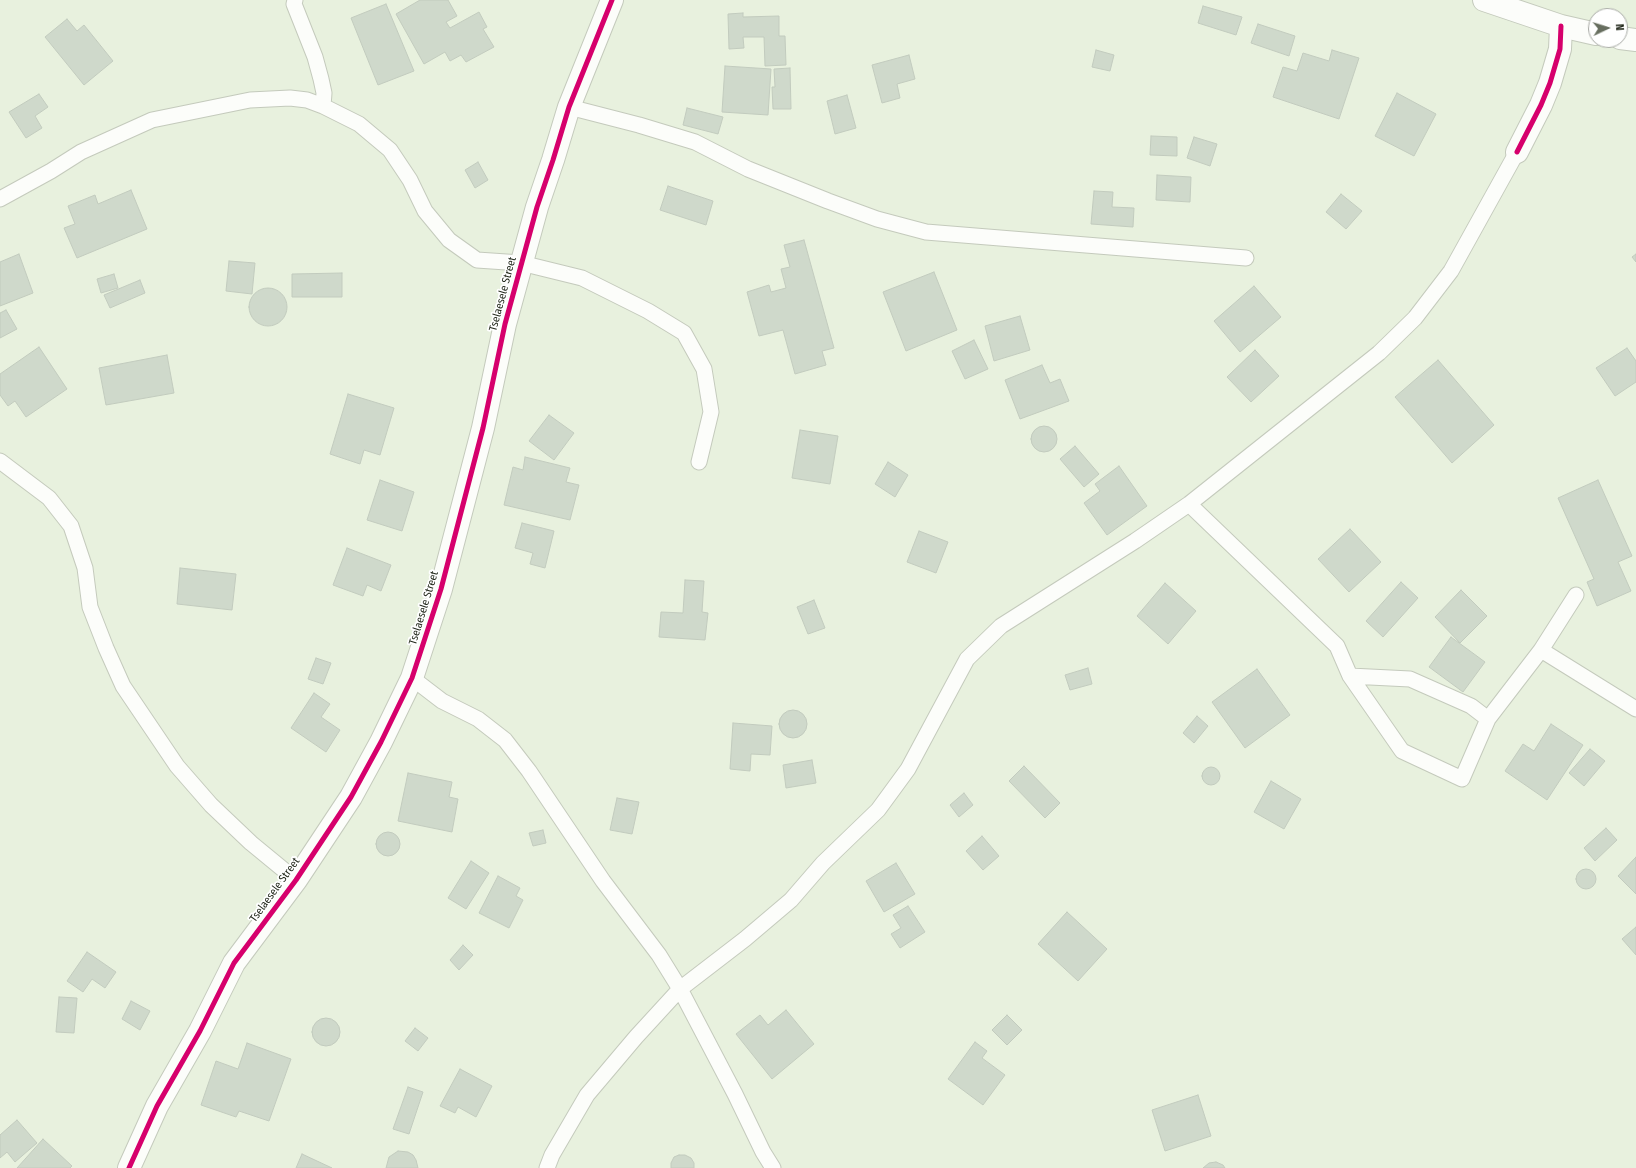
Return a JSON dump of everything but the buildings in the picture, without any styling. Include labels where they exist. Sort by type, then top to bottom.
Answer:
[{"type":"street","name":"Tselaesele Street","points":[[129,1168],[157,1106],[200,1031],[234,963],[296,880],[351,797],[381,742],[412,678],[441,589],[483,428],[505,324],[537,207],[569,107],[612,0]]},
{"type":"street","points":[[1484,0],[1561,26],[1588,32]]},
{"type":"street","points":[[1517,152],[1541,105],[1550,83],[1560,49],[1561,26]]},
{"type":"lane","points":[[295,0],[294,4],[315,57],[321,79],[324,93],[323,106]]},
{"type":"lane","points":[[0,199],[51,171],[81,152],[152,120],[250,100],[290,98],[307,100],[323,106],[359,124],[390,150],[410,180],[425,211],[449,240],[477,260],[522,263],[582,278],[648,311],[684,333],[704,369],[711,412],[699,462]]},
{"type":"lane","points":[[569,107],[639,125],[695,142],[748,169],[828,201],[877,218],[926,232],[1246,258]]},
{"type":"lane","points":[[547,1168],[552,1155],[587,1095],[636,1037],[680,989],[745,939],[791,900],[823,863],[878,810],[908,769],[967,659],[1001,626],[1135,541],[1189,504],[1300,414],[1379,353],[1414,318],[1451,270],[1517,152]]},
{"type":"lane","points":[[0,461],[49,498],[71,526],[85,568],[90,607],[106,648],[123,686],[177,766],[211,805],[251,843],[296,880]]},
{"type":"lane","points":[[1189,504],[1337,646],[1350,676],[1402,751],[1462,779],[1488,718],[1541,650],[1576,595]]},
{"type":"lane","points":[[1541,650],[1636,709]]},
{"type":"lane","points":[[1350,676],[1410,679],[1471,706],[1488,718]]},
{"type":"lane","points":[[412,678],[442,701],[478,719],[505,740],[529,771],[603,881],[659,956],[680,989],[735,1094],[763,1152],[773,1168]]},
{"type":"cycle path","points":[[129,1168],[157,1106],[200,1031],[234,963],[296,880],[351,797],[381,742],[412,678],[441,589],[483,428],[505,324],[537,207],[569,107],[612,0]]},
{"type":"cycle path","points":[[1517,152],[1541,105],[1550,83],[1560,49],[1561,26]]}]
